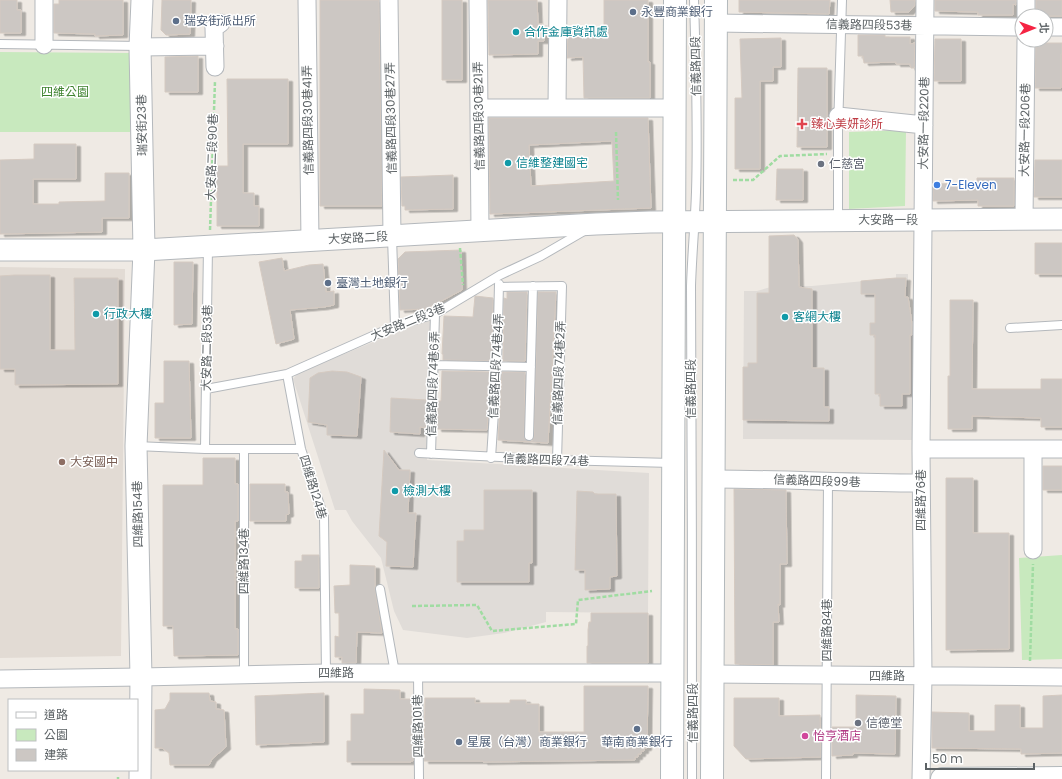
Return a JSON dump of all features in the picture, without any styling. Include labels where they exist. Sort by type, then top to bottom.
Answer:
[{"type":"main road","name":"信義路四段","points":[[675,0],[675,108],[694,221],[714,478],[712,779]]},
{"type":"main road","name":"信義路四段","points":[[672,779],[673,463],[694,221],[716,23],[716,0]]},
{"type":"main road","points":[[942,779],[1062,778]]},
{"type":"street","points":[[44,0],[44,45]]},
{"type":"street","name":"瑞安街23巷","points":[[142,0],[140,46],[144,250]]},
{"type":"street","name":"信義路四段30巷41弄","points":[[307,0],[310,241]]},
{"type":"street","name":"信義路四段30巷27弄","points":[[389,0],[392,236]]},
{"type":"street","name":"信義路四段30巷21弄","points":[[478,0],[480,231]]},
{"type":"street","points":[[557,108],[558,0]]},
{"type":"street","name":"大安路一段220巷","points":[[922,220],[925,0]]},
{"type":"street","points":[[215,67],[214,28],[221,23]]},
{"type":"street","name":"信義路四段53巷","points":[[716,23],[1014,27]]},
{"type":"street","points":[[140,46],[215,46]]},
{"type":"street","name":"大安路一段206巷","points":[[1024,220],[1026,48]]},
{"type":"street","points":[[479,108],[675,108]]},
{"type":"street","points":[[838,116],[924,125]]},
{"type":"street","name":"大安路一段","points":[[694,221],[1062,219]]},
{"type":"street","name":"四維路76巷","points":[[921,779],[923,676],[920,483],[922,220]]},
{"type":"street","name":"大安路二段","points":[[0,250],[144,250],[459,231],[694,221]]},
{"type":"street","name":"四維路154巷","points":[[140,779],[141,677],[136,446],[144,250]]},
{"type":"street","points":[[920,449],[1062,449]]},
{"type":"street","points":[[1033,449],[1033,550]]},
{"type":"street","name":"信義路四段99巷","points":[[714,478],[864,483],[920,483]]},
{"type":"street","name":"四維路","points":[[0,679],[326,673],[672,673]]},
{"type":"street","name":"四維路","points":[[712,674],[1062,677]]},
{"type":"lane","name":"信義路四段","points":[[692,779],[692,252],[696,193],[697,74],[694,0]]},
{"type":"lane","points":[[838,220],[838,116],[842,0]]},
{"type":"lane","points":[[0,44],[140,46]]},
{"type":"lane","name":"大安路二段3巷","points":[[206,389],[287,374],[395,326],[435,314],[500,275],[541,256],[596,224]]},
{"type":"lane","points":[[392,236],[395,326]]},
{"type":"lane","name":"大安路二段53巷","points":[[205,449],[208,247]]},
{"type":"lane","name":"信義路四段74巷4弄","points":[[491,458],[497,366],[500,275]]},
{"type":"lane","points":[[499,288],[533,286],[529,436]]},
{"type":"lane","name":"信義路四段74巷2弄","points":[[533,286],[562,286],[557,460]]},
{"type":"lane","name":"信義路四段74巷6弄","points":[[431,454],[435,314]]},
{"type":"lane","points":[[1010,328],[1062,325]]},
{"type":"lane","points":[[433,366],[531,367]]},
{"type":"lane","name":"四維路124巷","points":[[287,374],[301,449],[324,517],[326,673]]},
{"type":"lane","points":[[136,446],[205,449],[301,449]]},
{"type":"lane","name":"四維路134巷","points":[[244,449],[244,674]]},
{"type":"lane","name":"信義路四段74巷","points":[[419,453],[491,458],[673,463]]},
{"type":"lane","name":"四維路84巷","points":[[826,779],[828,481]]},
{"type":"lane","points":[[380,589],[395,673]]},
{"type":"lane","name":"四維路101巷","points":[[418,674],[419,779]]},
{"type":"path","name":"大安路二段90巷","points":[[208,247],[215,67]]},
{"type":"path","points":[[616,132],[618,200]]},
{"type":"path","points":[[731,180],[753,180],[780,156],[838,153]]},
{"type":"path","points":[[459,231],[463,298]]},
{"type":"path","points":[[1030,677],[1033,550]]},
{"type":"path","points":[[412,606],[477,605],[492,631],[576,624],[578,600],[652,592]]},
{"type":"shaded area","name":"大安國中","points":[[0,267],[125,269],[121,656],[0,658]]},
{"type":"shaded area","points":[[896,274],[908,274],[908,297],[913,332],[912,440],[743,439],[744,291],[757,291],[774,286],[812,286],[896,278]]},
{"type":"shaded area","points":[[434,317],[427,460],[649,473],[648,613],[546,612],[546,622],[504,633],[467,638],[403,630],[394,611],[381,558],[352,521],[346,510],[335,510],[293,379],[298,373]]},
{"type":"green space","name":"四維公園","points":[[0,52],[130,53],[130,132],[0,132]]},
{"type":"green space","points":[[906,130],[905,206],[849,209],[849,132]]},
{"type":"green space","points":[[1062,555],[1062,659],[1022,660],[1019,558]]},
{"type":"building","points":[[0,0],[17,0],[17,10],[21,10],[21,33],[0,33]]},
{"type":"building","points":[[59,0],[123,0],[123,35],[95,36],[95,34],[54,33],[54,4],[59,4]]},
{"type":"building","name":"瑞安街派出所","points":[[162,0],[191,0],[190,34],[166,35],[161,30]]},
{"type":"building","points":[[320,0],[379,0],[382,206],[320,206]]},
{"type":"building","points":[[442,0],[462,0],[462,80],[442,80]]},
{"type":"building","name":"合作金庫資訊處","points":[[488,0],[537,0],[538,24],[543,24],[544,41],[538,41],[538,54],[489,55]]},
{"type":"building","points":[[604,0],[648,0],[648,62],[650,62],[650,98],[584,98],[583,57],[567,58],[568,33],[604,32]]},
{"type":"building","points":[[739,0],[830,0],[829,14],[739,12]]},
{"type":"building","points":[[890,0],[915,0],[915,5],[909,12],[891,12]]},
{"type":"building","points":[[935,0],[1016,0],[1016,5],[1013,4],[1013,15],[978,15],[978,12],[935,11]]},
{"type":"building","points":[[1036,0],[1062,0],[1062,16],[1054,16],[1054,8],[1036,8]]},
{"type":"building","points":[[858,35],[910,37],[910,44],[915,43],[914,68],[911,68],[910,64],[896,64],[896,62],[864,63],[863,56],[858,56]]},
{"type":"building","points":[[781,38],[781,67],[773,67],[773,81],[760,81],[760,169],[735,169],[735,98],[742,98],[740,39]]},
{"type":"building","points":[[935,39],[961,39],[961,81],[934,81]]},
{"type":"building","points":[[1054,43],[1062,43],[1061,88],[1035,88],[1036,48],[1054,48]]},
{"type":"building","points":[[198,56],[198,92],[165,92],[165,57]]},
{"type":"building","points":[[798,68],[827,68],[827,147],[797,147]]},
{"type":"building","points":[[227,79],[288,79],[288,144],[243,144],[243,193],[254,193],[254,206],[259,206],[259,226],[217,226],[217,187],[215,187],[215,166],[228,166]]},
{"type":"building","name":"信維整建國宅","points":[[489,118],[648,118],[651,208],[490,214]],"holes":[[[612,141],[614,181],[531,186],[529,145]]]},
{"type":"building","points":[[34,144],[76,144],[76,179],[33,179],[33,204],[105,201],[105,173],[129,173],[129,218],[102,218],[102,232],[0,234],[0,160],[34,159]]},
{"type":"building","points":[[1035,160],[1062,160],[1062,197],[1034,197]]},
{"type":"building","points":[[777,169],[803,169],[803,200],[776,200]]},
{"type":"building","points":[[453,175],[453,209],[405,210],[405,206],[402,206],[401,177]]},
{"type":"building","points":[[977,178],[1014,178],[1014,206],[978,206],[978,200],[933,201],[933,184],[977,183]]},
{"type":"building","points":[[794,235],[798,240],[799,287],[812,289],[812,368],[824,368],[824,407],[829,407],[829,421],[743,420],[743,367],[748,367],[748,363],[757,363],[757,293],[769,293],[769,236]]},
{"type":"building","points":[[1035,243],[1062,243],[1062,274],[1035,274]]},
{"type":"building","points":[[461,250],[462,290],[426,309],[400,310],[398,259],[405,252]]},
{"type":"building","points":[[282,258],[284,271],[309,265],[323,264],[326,292],[334,291],[334,305],[290,310],[294,339],[276,344],[259,262]]},
{"type":"building","points":[[174,262],[193,262],[192,324],[174,325]]},
{"type":"building","name":"行政大樓","points":[[50,275],[50,350],[75,350],[74,278],[118,278],[118,384],[15,385],[15,369],[0,369],[0,276]]},
{"type":"building","points":[[906,278],[905,297],[908,297],[912,324],[912,335],[910,335],[910,394],[902,394],[902,406],[880,406],[880,394],[875,394],[875,335],[870,335],[870,323],[875,323],[875,294],[861,294],[861,281]]},
{"type":"building","points":[[507,292],[527,292],[525,361],[503,361],[504,298],[507,299]]},
{"type":"building","points":[[538,292],[556,292],[548,443],[498,440],[502,372],[525,372],[524,436],[528,441],[532,441],[534,437]]},
{"type":"building","points":[[475,296],[493,298],[492,361],[443,360],[444,316],[473,317]]},
{"type":"building","points":[[950,300],[973,300],[972,389],[1041,389],[1041,379],[1062,379],[1062,427],[1041,427],[1041,418],[972,416],[972,429],[948,429]]},
{"type":"building","points":[[164,361],[189,361],[191,438],[155,438],[155,403],[164,403]]},
{"type":"building","points":[[332,371],[347,372],[361,377],[357,436],[327,435],[327,425],[308,422],[310,378],[318,373]]},
{"type":"building","points":[[442,371],[491,372],[487,430],[437,429],[438,401],[441,401]]},
{"type":"building","points":[[391,398],[427,400],[426,428],[420,427],[420,434],[390,432]]},
{"type":"building","name":"檢測大樓","points":[[384,450],[399,470],[410,470],[408,513],[416,513],[413,567],[386,566],[387,542],[379,536]]},
{"type":"building","points":[[203,458],[235,458],[235,484],[238,484],[238,521],[235,521],[235,629],[238,629],[238,655],[174,656],[173,626],[163,626],[163,485],[203,485]]},
{"type":"building","points":[[1043,466],[1062,466],[1062,490],[1043,490]]},
{"type":"building","points":[[946,478],[973,478],[973,533],[1009,533],[1009,649],[946,650]]},
{"type":"building","points":[[250,484],[285,484],[285,492],[288,492],[289,514],[286,515],[286,521],[250,521]]},
{"type":"building","points":[[734,489],[786,490],[787,564],[780,564],[780,605],[778,604],[779,622],[773,622],[773,665],[735,664]]},
{"type":"building","points":[[484,490],[532,490],[532,563],[529,563],[529,582],[457,582],[457,541],[464,541],[464,530],[484,530]]},
{"type":"building","points":[[577,491],[593,492],[595,494],[616,494],[617,576],[610,577],[610,589],[585,590],[585,570],[575,570]]},
{"type":"building","points":[[302,555],[319,555],[319,588],[295,588],[295,561],[302,561]]},
{"type":"building","points":[[350,565],[375,566],[375,590],[382,633],[357,632],[356,663],[342,663],[342,657],[335,657],[335,636],[339,637],[339,613],[335,613],[334,586],[350,585]]},
{"type":"building","points":[[591,613],[648,613],[648,663],[587,663],[588,630],[589,622],[591,622]]},
{"type":"building","points":[[584,686],[648,686],[647,748],[644,748],[644,751],[641,751],[641,754],[638,754],[638,757],[635,757],[635,760],[483,762],[424,761],[425,698],[475,698],[475,703],[510,703],[510,700],[526,700],[526,704],[539,704],[539,732],[584,732]]},
{"type":"building","points":[[364,689],[400,690],[400,699],[413,699],[413,761],[347,762],[347,741],[351,741],[351,714],[364,714]]},
{"type":"building","points":[[170,693],[209,693],[210,701],[216,702],[216,709],[224,710],[226,747],[212,759],[209,765],[170,765],[169,753],[162,748],[155,748],[155,710],[165,709],[170,700]]},
{"type":"building","points":[[324,693],[324,742],[256,745],[255,696]]},
{"type":"building","points":[[856,695],[896,696],[895,754],[853,753],[853,755],[832,756],[832,727],[856,727]]},
{"type":"building","points":[[1062,695],[1062,753],[1021,754],[1021,749],[932,748],[932,712],[969,713],[969,731],[995,731],[995,705],[1020,705],[1020,728],[1043,728],[1043,696]]},
{"type":"building","points":[[734,698],[779,698],[779,716],[820,715],[821,757],[746,759],[734,746]]},
{"type":"place","name":"永豐商業銀行","points":[[633,12]]},
{"type":"place","name":"瑞安街派出所","points":[[176,21]]},
{"type":"place","name":"合作金庫資訊處","points":[[516,32]]},
{"type":"place","name":"臻心美妍診所","points":[[802,124]]},
{"type":"place","name":"信維整建國宅","points":[[508,163]]},
{"type":"place","name":"仁慈宮","points":[[821,164]]},
{"type":"place","name":"7-Eleven","points":[[937,185]]},
{"type":"place","name":"臺灣土地銀行","points":[[328,283]]},
{"type":"place","name":"行政大樓","points":[[96,314]]},
{"type":"place","name":"客網大樓","points":[[785,317]]},
{"type":"place","name":"大安國中","points":[[62,462]]},
{"type":"place","name":"檢測大樓","points":[[395,491]]},
{"type":"place","name":"信德堂","points":[[858,723]]},
{"type":"place","name":"華南商業銀行","points":[[637,729]]},
{"type":"place","name":"怡亨酒店","points":[[805,736]]},
{"type":"place","name":"星展（台灣）商業銀行","points":[[459,742]]}]
